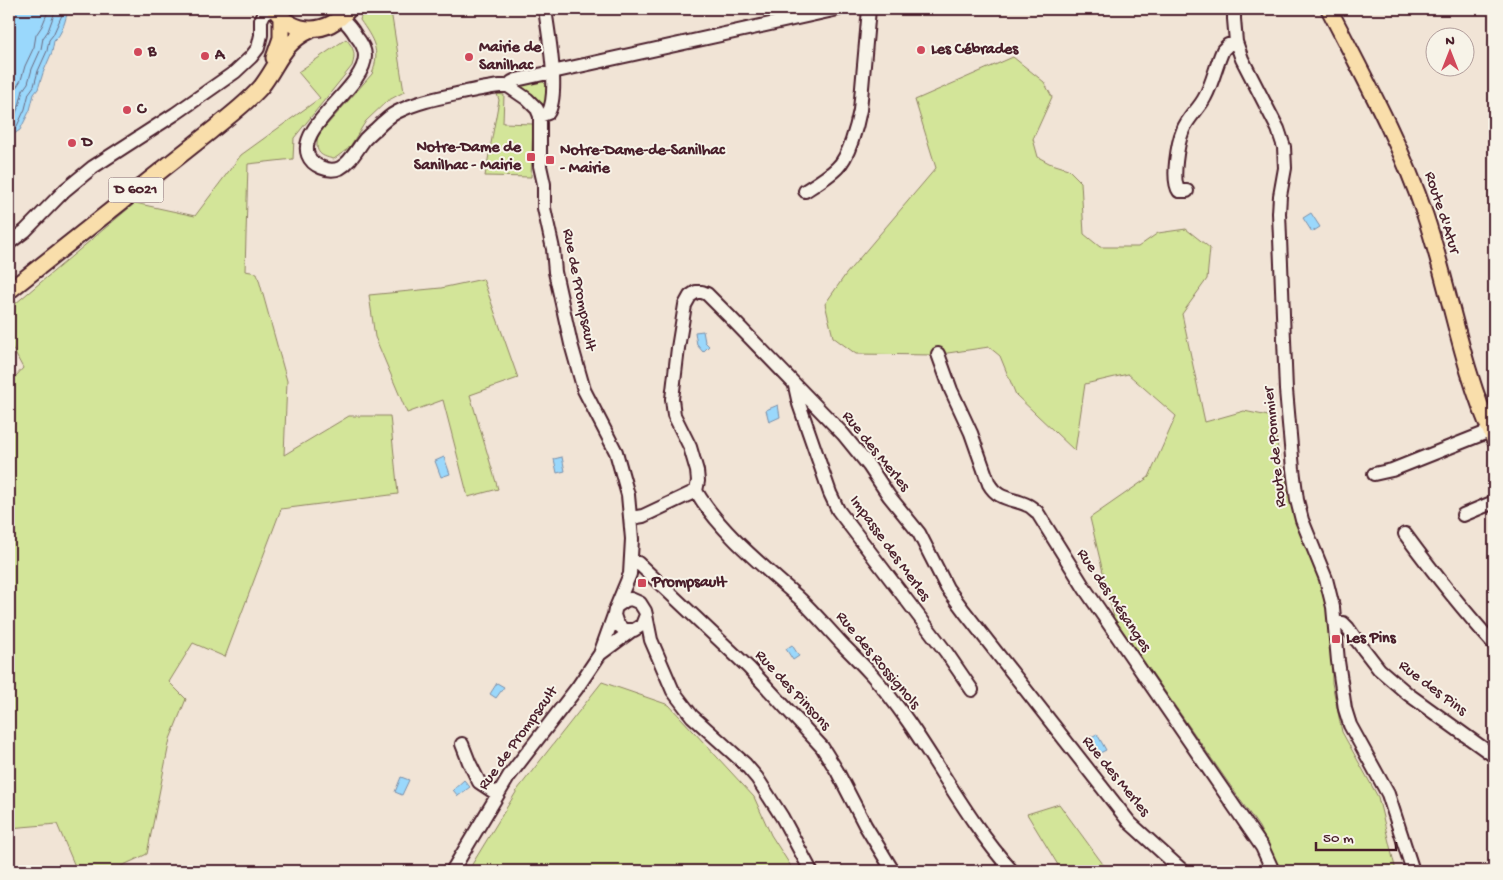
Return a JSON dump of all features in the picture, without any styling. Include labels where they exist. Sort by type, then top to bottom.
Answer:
[{"type":"main road","name":"Route d'Atur","points":[[1329,9],[1377,104],[1417,193],[1431,233],[1467,364],[1492,435]]},
{"type":"main road","points":[[275,12],[294,26],[311,30],[330,25],[345,14]]},
{"type":"main road","name":"D 6021","points":[[260,87],[281,38],[275,12]]},
{"type":"main road","name":"D 6021","points":[[9,291],[211,131],[260,87],[292,41],[311,30]]},
{"type":"street","points":[[345,14],[345,21],[360,40],[365,58],[362,70],[312,130],[308,140],[307,150],[309,157],[315,165],[325,169],[338,169],[349,161],[366,138],[395,113],[417,104],[496,86],[508,86],[535,106],[540,116],[548,113],[552,102],[552,72],[545,9]]},
{"type":"street","points":[[508,86],[516,80],[838,9]]},
{"type":"street","points":[[805,191],[839,167],[848,151],[860,110],[870,9]]},
{"type":"street","name":"Route de Pommier","points":[[1234,9],[1236,42],[1242,59],[1278,129],[1284,147],[1285,168],[1280,196],[1279,227],[1286,390],[1293,469],[1300,515],[1326,579],[1336,623],[1338,661],[1345,709],[1350,724],[1388,794],[1413,871]]},
{"type":"street","points":[[9,243],[25,231],[64,190],[93,167],[175,114],[235,72],[258,48],[261,35],[260,20],[264,14],[275,12]]},
{"type":"street","points":[[1187,190],[1177,188],[1176,182],[1177,154],[1183,130],[1205,97],[1223,50],[1228,45],[1236,42]]},
{"type":"street","name":"Rue de Prompsault","points":[[540,116],[540,166],[544,184],[544,208],[562,305],[584,390],[616,452],[622,472],[631,518],[631,568],[640,603]]},
{"type":"street","name":"Rue des Merles","points":[[696,491],[697,471],[690,447],[674,415],[672,399],[687,300],[696,292],[702,292],[707,294],[843,434],[919,533],[947,588],[964,612],[1130,823],[1183,871]]},
{"type":"street","name":"Rue des Mésanges","points":[[938,354],[951,390],[971,433],[988,484],[997,495],[1028,505],[1037,512],[1085,589],[1262,847],[1273,871]]},
{"type":"street","name":"Impasse des Merles","points":[[795,386],[799,404],[838,510],[946,652],[972,690]]},
{"type":"street","points":[[1374,474],[1392,470],[1492,435]]},
{"type":"street","points":[[631,518],[643,516],[696,491]]},
{"type":"street","name":"Rue des Rossignols","points":[[696,491],[708,510],[727,531],[820,619],[872,674],[914,730],[996,853],[1012,871]]},
{"type":"street","points":[[1462,515],[1494,502]]},
{"type":"street","points":[[1404,534],[1443,586],[1494,644]]},
{"type":"street","name":"Rue des Pinsons","points":[[631,568],[638,563],[749,668],[822,747],[893,871]]},
{"type":"street","name":"Rue de Prompsault","points":[[452,871],[508,776],[577,688],[600,654],[631,568]]},
{"type":"street","points":[[652,640],[632,630],[620,627],[615,620],[616,610],[626,600],[631,599],[640,603],[645,611],[652,640],[673,691],[692,716],[745,764],[757,778],[782,817],[811,871]]},
{"type":"street","points":[[632,630],[642,625],[646,615]]},
{"type":"street","name":"Rue des Pins","points":[[1336,623],[1343,624],[1348,628],[1379,668],[1408,694],[1494,756]]},
{"type":"street","name":"Rue de Prompsault","points":[[600,654],[632,630]]},
{"type":"street","points":[[462,744],[468,762],[479,782],[497,794]]},
{"type":"green space","points":[[363,9],[391,11],[404,92],[387,101],[366,121],[349,148],[334,159],[324,156],[319,152],[317,145],[318,135],[372,74],[375,66],[376,51],[369,33],[360,20]]},
{"type":"green space","points":[[346,39],[354,51],[352,66],[294,138],[293,159],[248,164],[245,271],[257,273],[287,381],[284,455],[349,416],[390,416],[398,494],[281,509],[225,657],[193,643],[169,682],[186,699],[170,739],[147,854],[111,871],[77,871],[57,824],[9,828],[9,384],[23,368],[9,342],[9,309],[135,203],[195,216],[241,155],[320,98],[298,72]]},
{"type":"green space","points":[[1013,57],[1044,82],[1052,97],[1033,139],[1038,157],[1068,169],[1081,182],[1084,234],[1100,247],[1138,247],[1158,233],[1186,229],[1210,248],[1207,279],[1182,314],[1205,422],[1244,411],[1273,417],[1280,462],[1331,614],[1332,683],[1342,732],[1378,797],[1396,871],[1281,871],[1259,827],[1114,618],[1090,518],[1149,477],[1176,416],[1128,374],[1085,384],[1075,451],[1016,395],[1000,356],[989,347],[934,355],[856,354],[833,337],[825,304],[846,274],[936,168],[915,100]]},
{"type":"green space","points":[[539,79],[548,86],[545,106],[518,87],[521,83]]},
{"type":"green space","points":[[497,94],[504,95],[503,123],[533,124],[531,177],[485,176],[499,100]]},
{"type":"green space","points":[[483,279],[518,378],[470,395],[498,489],[468,497],[443,400],[407,413],[375,337],[369,295],[441,288]]},
{"type":"green space","points":[[602,682],[669,705],[754,797],[771,835],[794,871],[468,871],[518,789]]},
{"type":"green space","points":[[1059,804],[1108,871],[1051,871],[1058,865],[1027,814]]},
{"type":"water","points":[[9,9],[68,9],[63,27],[54,41],[52,52],[38,89],[34,94],[30,110],[20,130],[14,134],[9,145]]},
{"type":"water","points":[[1311,213],[1320,227],[1312,232],[1303,218]]},
{"type":"water","points":[[703,331],[705,342],[709,346],[703,352],[697,345],[695,332]]},
{"type":"water","points":[[778,405],[780,417],[769,422],[766,410]]},
{"type":"water","points":[[444,457],[450,474],[441,477],[435,461]]},
{"type":"water","points":[[562,457],[565,471],[557,473],[554,459]]},
{"type":"water","points":[[792,645],[799,656],[793,660],[786,649]]},
{"type":"water","points":[[497,683],[504,687],[496,698],[490,694]]},
{"type":"water","points":[[1097,734],[1106,750],[1098,754],[1089,738]]},
{"type":"water","points":[[401,777],[409,780],[402,795],[395,792]]},
{"type":"water","points":[[464,780],[470,787],[458,796],[453,790]]},
{"type":"place","name":"Les Cébrades","points":[[921,50]]},
{"type":"place","name":"B","points":[[138,52]]},
{"type":"place","name":"A","points":[[205,56]]},
{"type":"place","name":"Mairie de Sanilhac","points":[[469,57]]},
{"type":"place","name":"C","points":[[127,110]]},
{"type":"place","name":"D","points":[[72,143]]},
{"type":"place","name":"Notre-Dame de Sanilhac - Mairie","points":[[531,157]]},
{"type":"place","name":"Notre-Dame-de-Sanilhac - Mairie","points":[[550,160]]},
{"type":"place","name":"Prompsault","points":[[642,583]]},
{"type":"place","name":"Les Pins","points":[[1336,639]]}]
